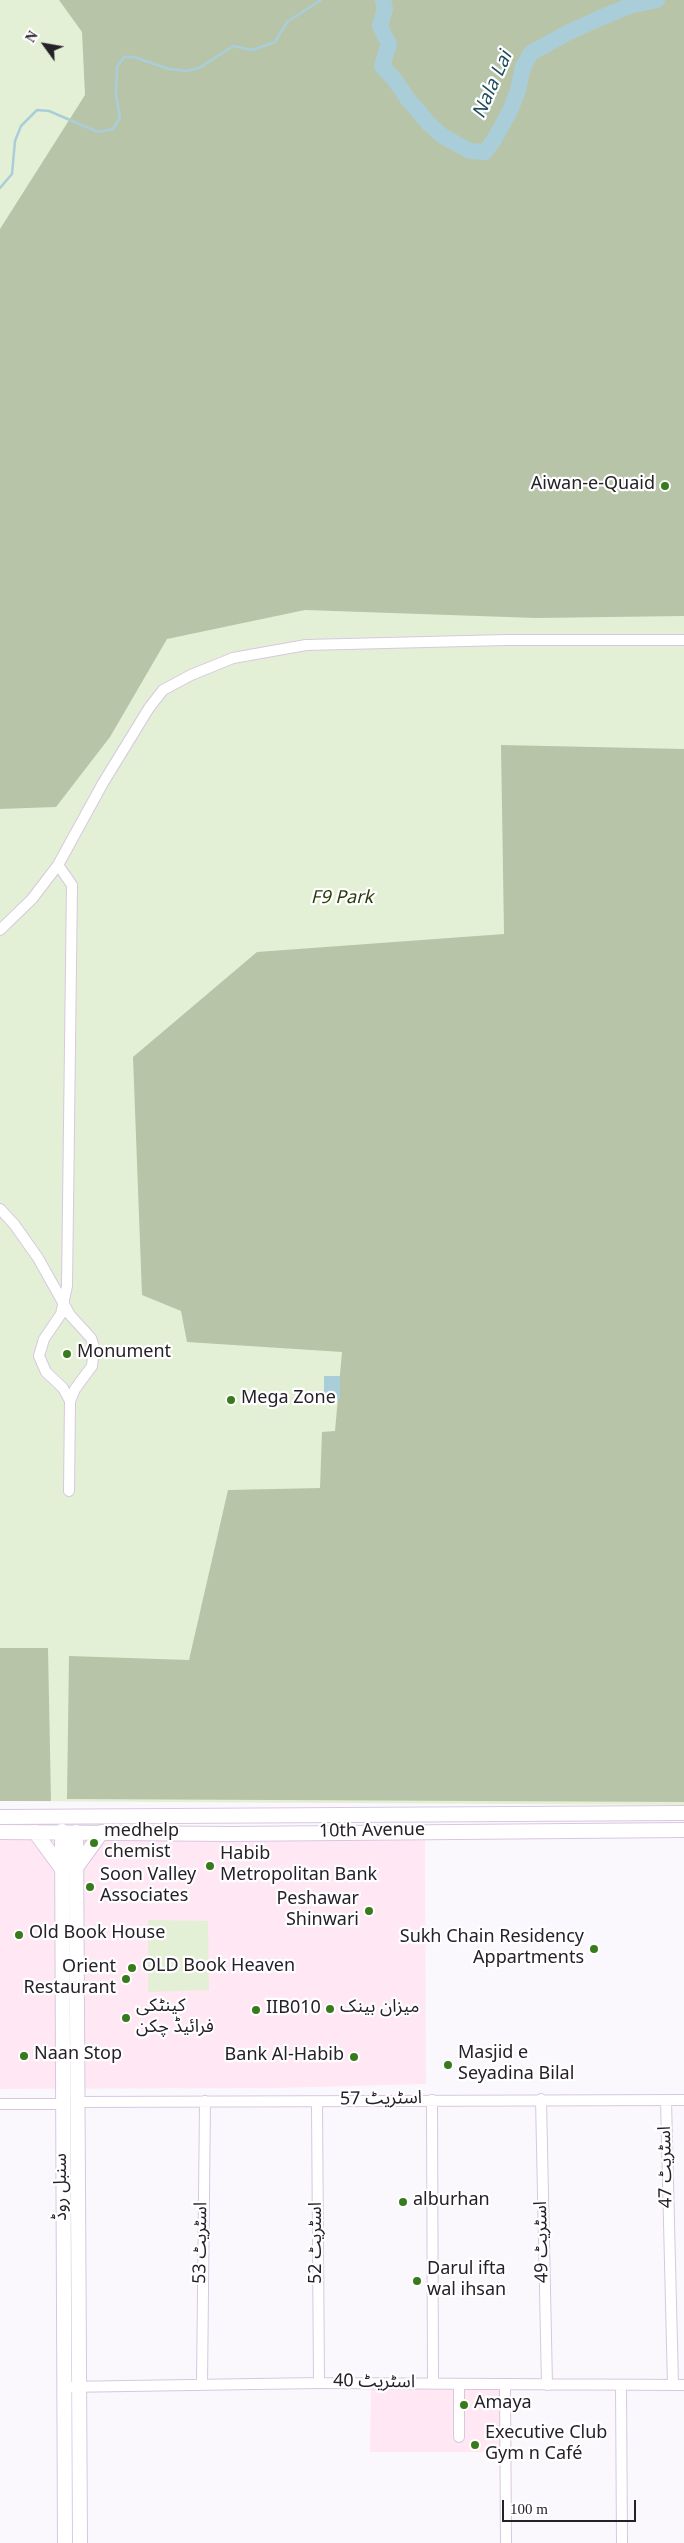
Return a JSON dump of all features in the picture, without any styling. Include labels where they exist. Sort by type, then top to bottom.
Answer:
[{"type":"main road","points":[[517,1813],[517,1831]]},
{"type":"main road","name":"10th Avenue","points":[[0,1817],[684,1813]]},
{"type":"main road","name":"10th Avenue","points":[[0,1832],[238,1834],[684,1830]]},
{"type":"main road","points":[[35,1832],[62,1869]]},
{"type":"main road","name":"سنبل روڈ","points":[[62,1832],[65,2543]]},
{"type":"main road","name":"سنبل روڈ","points":[[76,1832],[78,1865],[80,2543]]},
{"type":"main road","points":[[78,1865],[102,1832]]},
{"type":"street","points":[[0,930],[32,899],[58,865],[132,732],[164,690],[191,675],[232,658],[306,645],[506,640],[684,640]]},
{"type":"street","points":[[58,865],[72,885],[69,1224],[64,1304],[59,1319],[44,1339],[39,1356],[46,1372],[63,1388],[70,1401]]},
{"type":"street","points":[[0,1209],[14,1224],[38,1258],[73,1319],[91,1338],[94,1347],[92,1366],[78,1385],[70,1401],[69,1491]]},
{"type":"street","name":"اسٹریٹ 57","points":[[79,2102],[205,2101],[317,2103],[542,2099],[684,2100]]},
{"type":"street","name":"اسٹریٹ 49","points":[[542,2099],[547,2385]]},
{"type":"street","points":[[432,2100],[433,2384]]},
{"type":"street","name":"اسٹریٹ 47","points":[[666,2100],[673,2385]]},
{"type":"street","name":"اسٹریٹ 53","points":[[202,2385],[205,2101]]},
{"type":"street","name":"اسٹریٹ 52","points":[[317,2103],[319,2383]]},
{"type":"street","points":[[0,2104],[62,2104]]},
{"type":"street","name":"اسٹریٹ 40","points":[[64,2387],[319,2383],[684,2385]]},
{"type":"street","points":[[459,2385],[459,2437]]},
{"type":"street","points":[[505,2385],[506,2543]]},
{"type":"street","points":[[621,2385],[622,2543]]},
{"type":"shaded area","points":[[0,1838],[425,1839],[426,2084],[278,2088],[0,2089]]},
{"type":"shaded area","points":[[371,2388],[500,2388],[502,2452],[370,2452]]},
{"type":"green space","name":"F9 Park","points":[[0,0],[684,0],[684,1805],[0,1801]]},
{"type":"green space","points":[[59,0],[684,0],[684,616],[536,618],[305,610],[167,639],[110,737],[56,807],[0,809],[0,229],[85,95],[82,32]]},
{"type":"green space","points":[[501,745],[684,749],[684,1802],[67,1799],[69,1656],[189,1660],[228,1490],[320,1488],[322,1432],[335,1431],[342,1352],[187,1342],[181,1311],[142,1295],[133,1057],[257,952],[504,934]]},
{"type":"green space","points":[[0,1648],[48,1648],[51,1801],[0,1801]]},
{"type":"green space","points":[[148,1920],[208,1921],[209,1990],[148,1992]]},
{"type":"water","points":[[324,1376],[340,1376],[340,1399],[324,1400]]},
{"type":"waterway","points":[[0,188],[12,174],[15,141],[21,126],[37,110],[49,111],[98,132],[113,129],[120,118],[116,94],[117,67],[124,57],[134,57],[169,69],[188,71],[201,67],[233,46],[252,50],[275,42],[287,22],[321,0]]},
{"type":"waterway","name":"Nala Lai","points":[[383,0],[385,9],[380,26],[389,44],[382,66],[430,125],[444,137],[470,151],[485,152],[510,111],[518,90],[523,67],[531,53],[567,33],[598,19],[629,6],[657,0]]},
{"type":"place","name":"Aiwan-e-Quaid","points":[[665,486]]},
{"type":"place","name":"Monument","points":[[67,1354]]},
{"type":"place","name":"Mega Zone","points":[[231,1400]]},
{"type":"place","name":"medhelp chemist","points":[[94,1843]]},
{"type":"place","name":"Habib Metropolitan Bank","points":[[210,1866]]},
{"type":"place","name":"Soon Valley Associates","points":[[90,1887]]},
{"type":"place","name":"Peshawar Shinwari","points":[[369,1911]]},
{"type":"place","name":"Old Book House","points":[[19,1935]]},
{"type":"place","name":"Sukh Chain Residency Appartments","points":[[594,1949]]},
{"type":"place","name":"OLD Book Heaven","points":[[132,1968]]},
{"type":"place","name":"Orient Restaurant","points":[[126,1979]]},
{"type":"place","name":"میزان بینک","points":[[330,2009]]},
{"type":"place","name":"IIB010","points":[[256,2010]]},
{"type":"place","name":"کینٹکی فرائیڈ چکن","points":[[126,2018]]},
{"type":"place","name":"Naan Stop","points":[[24,2056]]},
{"type":"place","name":"Bank Al-Habib","points":[[354,2057]]},
{"type":"place","name":"Masjid e Seyadina Bilal","points":[[448,2065]]},
{"type":"place","name":"alburhan","points":[[403,2202]]},
{"type":"place","name":"Darul ifta wal ihsan","points":[[417,2281]]},
{"type":"place","name":"Amaya","points":[[464,2405]]},
{"type":"place","name":"Executive Club Gym n Café","points":[[475,2445]]}]
